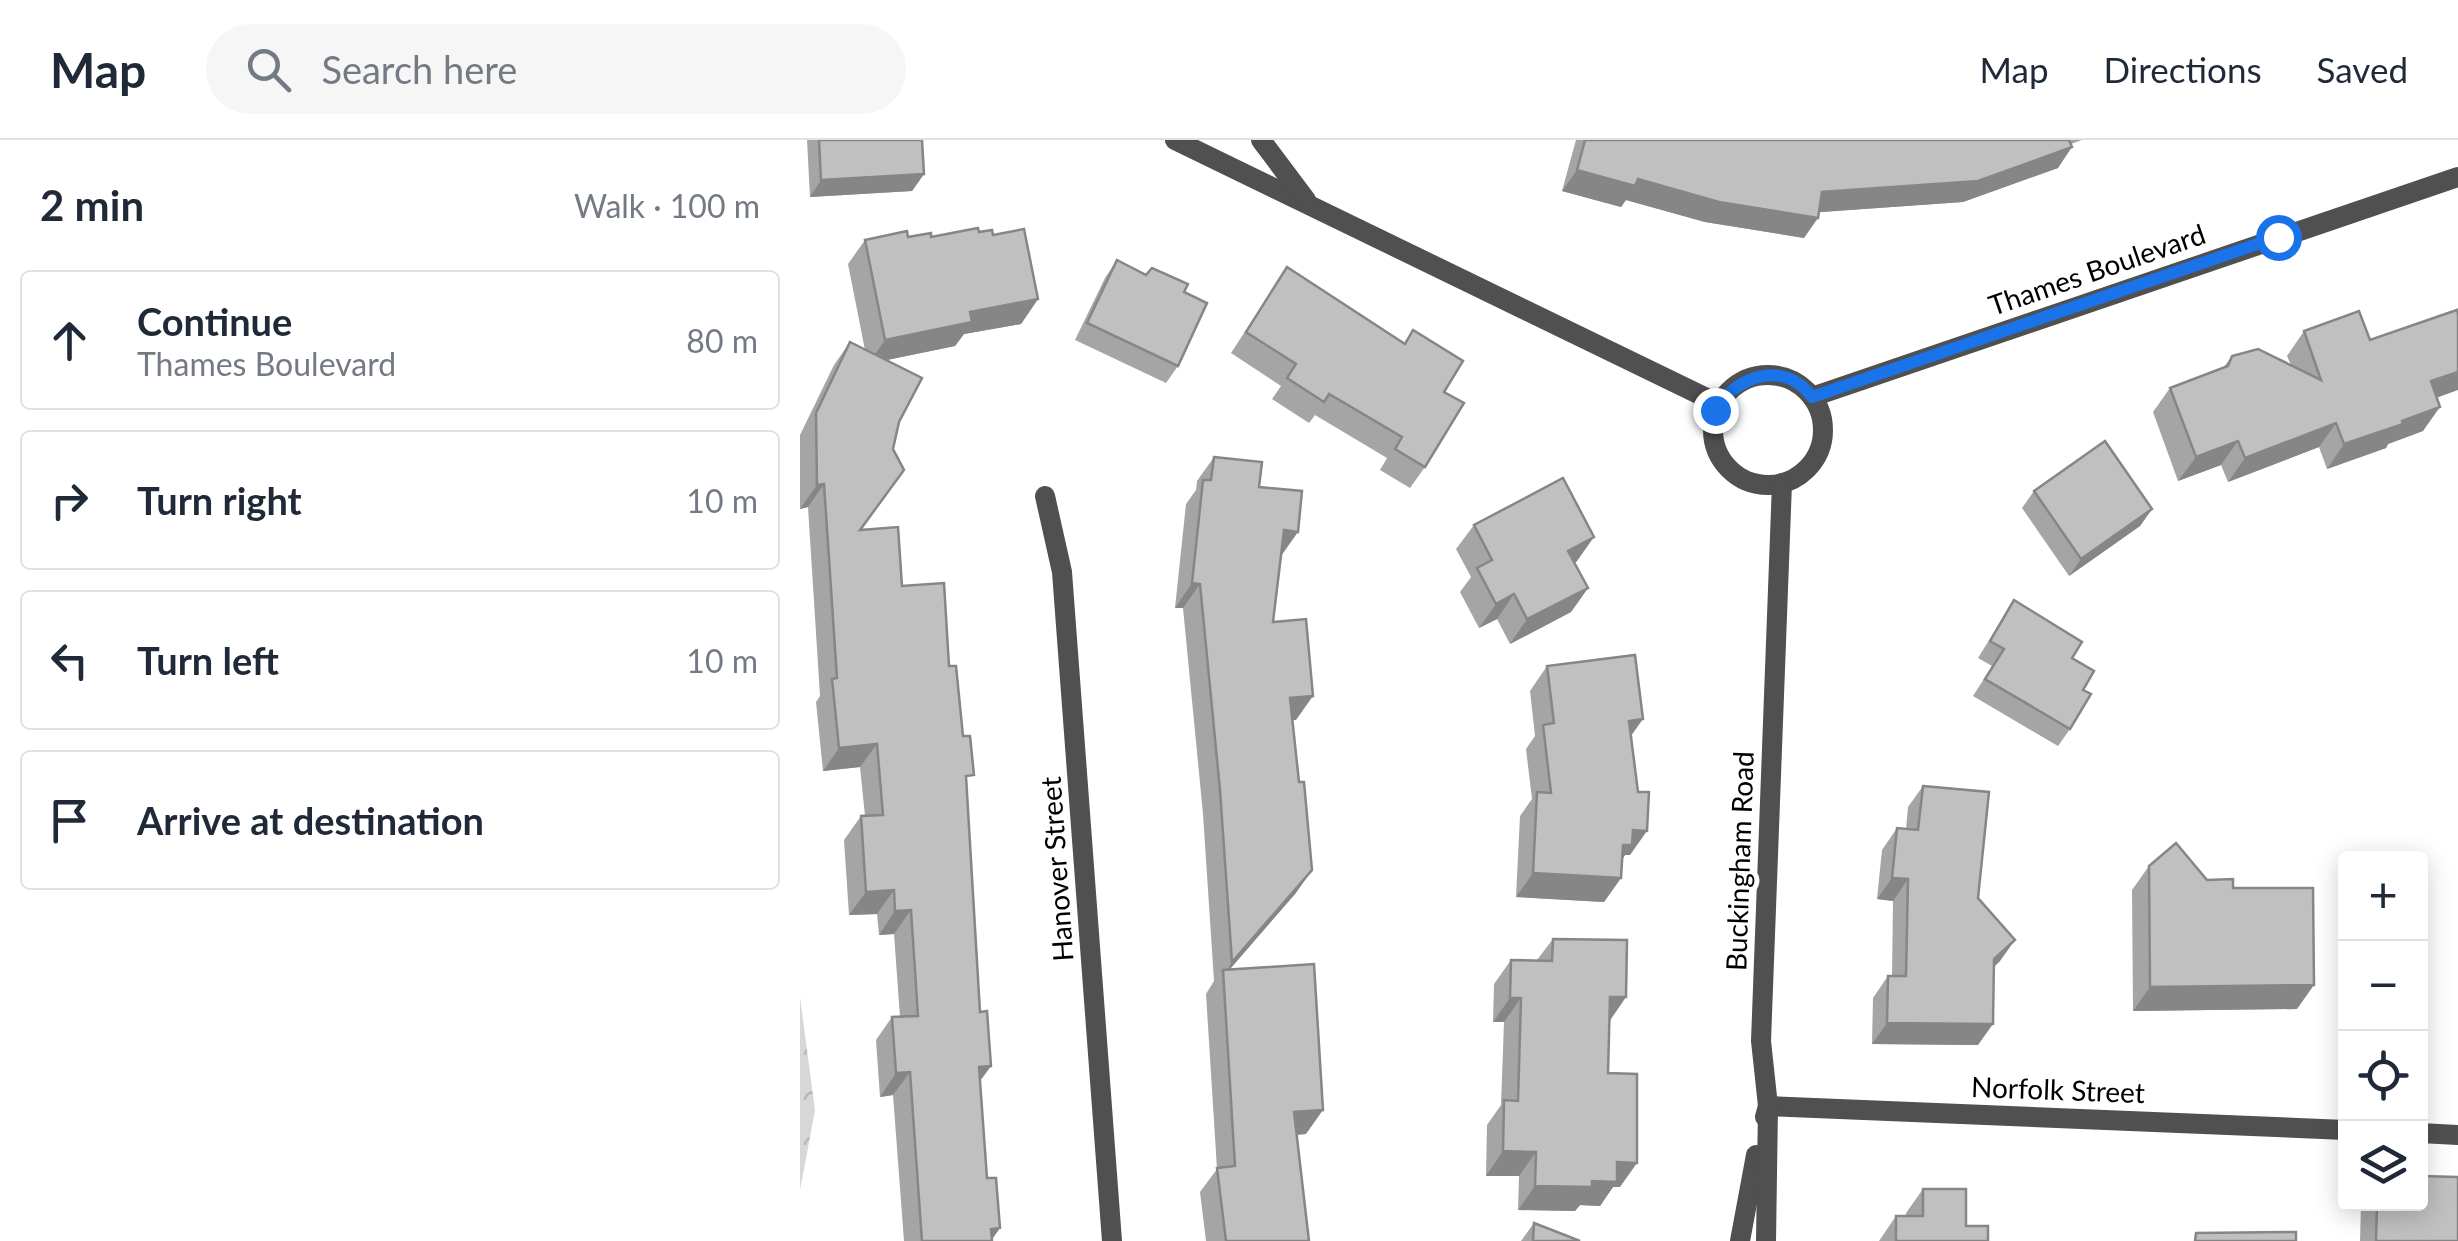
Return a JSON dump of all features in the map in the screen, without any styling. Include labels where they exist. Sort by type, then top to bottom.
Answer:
[{"type":"street","points":[[1175,140],[1719,404]]},
{"type":"street","points":[[1261,140],[1310,206]]},
{"type":"street","name":"Thames Boulevard","points":[[1812,397],[2458,177]]},
{"type":"street","points":[[1776,375],[1792,380],[1812,397],[1822,421],[1822,439],[1807,470],[1782,484],[1756,485],[1738,478],[1724,464],[1715,448],[1712,429],[1719,404],[1740,382],[1776,375]]},
{"type":"street","name":"Buckingham Road","points":[[1766,1241],[1768,1106],[1761,1041],[1782,484]]},
{"type":"street","name":"Hanover Street","points":[[1045,496],[1062,572],[1112,1241]]},
{"type":"street","points":[[1740,1241],[1768,1106]]},
{"type":"street","name":"Norfolk Street","points":[[1768,1106],[2338,1130]]},
{"type":"street","points":[[2428,1133],[2458,1135]]},
{"type":"green space","points":[[800,997],[815,1110],[800,1190]]},
{"type":"building","points":[[819,140],[922,140],[924,174],[821,180]]},
{"type":"building","points":[[1585,140],[2069,140],[2072,147],[1978,181],[1822,192],[1818,218],[1719,202],[1638,179],[1635,186],[1577,170]]},
{"type":"building","points":[[978,228],[979,232],[992,230],[993,235],[1024,229],[1038,299],[970,312],[972,322],[885,340],[865,240],[907,231],[908,237],[931,233],[931,237]]},
{"type":"building","points":[[1117,260],[1146,275],[1152,268],[1188,284],[1184,292],[1207,303],[1178,366],[1087,323]]},
{"type":"building","points":[[1287,267],[1405,344],[1413,330],[1463,361],[1444,392],[1464,403],[1425,467],[1395,449],[1402,437],[1329,394],[1324,402],[1287,378],[1296,364],[1246,332]]},
{"type":"building","points":[[2457,310],[2458,372],[2431,381],[2440,407],[2344,444],[2336,423],[2245,458],[2238,441],[2196,457],[2170,388],[2228,366],[2232,356],[2258,349],[2321,380],[2304,331],[2359,311],[2370,340]]},
{"type":"building","points":[[850,342],[922,378],[899,422],[893,449],[904,470],[860,530],[898,527],[902,586],[944,583],[949,666],[956,666],[963,736],[970,736],[974,775],[966,776],[980,1012],[987,1011],[991,1066],[979,1067],[987,1178],[996,1178],[1000,1228],[991,1229],[992,1241],[922,1241],[910,1072],[896,1073],[892,1017],[918,1016],[911,910],[895,911],[894,890],[866,892],[861,816],[883,815],[877,744],[839,748],[832,679],[837,678],[824,484],[817,485],[816,413]]},
{"type":"building","points":[[2105,441],[2152,509],[2081,559],[2034,491]]},
{"type":"building","points":[[1214,457],[1262,462],[1259,487],[1302,491],[1298,532],[1284,530],[1273,622],[1306,619],[1313,696],[1290,698],[1299,782],[1304,782],[1312,870],[1232,962],[1200,584],[1192,583],[1203,480],[1211,480]]},
{"type":"building","points":[[1563,478],[1594,537],[1568,551],[1588,588],[1527,619],[1514,594],[1496,604],[1477,568],[1492,560],[1474,525]]},
{"type":"building","points":[[2014,600],[2082,642],[2072,658],[2094,671],[2083,690],[2091,694],[2070,729],[1985,679],[2004,649],[1990,641]]},
{"type":"building","points":[[1635,655],[1643,719],[1629,721],[1638,792],[1649,792],[1647,831],[1633,830],[1632,845],[1623,845],[1621,878],[1533,873],[1537,792],[1551,793],[1543,725],[1554,723],[1547,666]]},
{"type":"building","points":[[1923,786],[1989,792],[1978,898],[2015,940],[1994,959],[1993,1024],[1887,1023],[1888,976],[1906,976],[1908,879],[1892,878],[1897,828],[1918,830]]},
{"type":"building","points":[[2176,843],[2207,880],[2233,879],[2233,888],[2313,888],[2314,985],[2150,987],[2149,866]]},
{"type":"building","points":[[1553,939],[1627,940],[1626,997],[1610,997],[1608,1073],[1637,1074],[1637,1163],[1617,1162],[1617,1182],[1592,1181],[1592,1187],[1535,1186],[1536,1152],[1503,1151],[1504,1100],[1518,1101],[1521,998],[1510,998],[1511,960],[1552,961]]},
{"type":"building","points":[[1314,964],[1323,1110],[1294,1112],[1309,1241],[1226,1241],[1217,1168],[1235,1166],[1223,970]]},
{"type":"building","points":[[2428,1176],[2458,1177],[2458,1241],[2376,1241],[2377,1211],[2428,1211]]},
{"type":"building","points":[[1923,1189],[1966,1189],[1966,1226],[1988,1226],[1988,1241],[1896,1241],[1896,1216],[1923,1216]]},
{"type":"building","points":[[1534,1223],[1580,1241],[1533,1241]]},
{"type":"building","points":[[2296,1232],[2296,1241],[2195,1241],[2196,1233]]},
{"type":"route","points":[[1715,410],[1725,394],[1740,382],[1758,376],[1776,375],[1792,380],[1812,397],[2278,237]]}]
